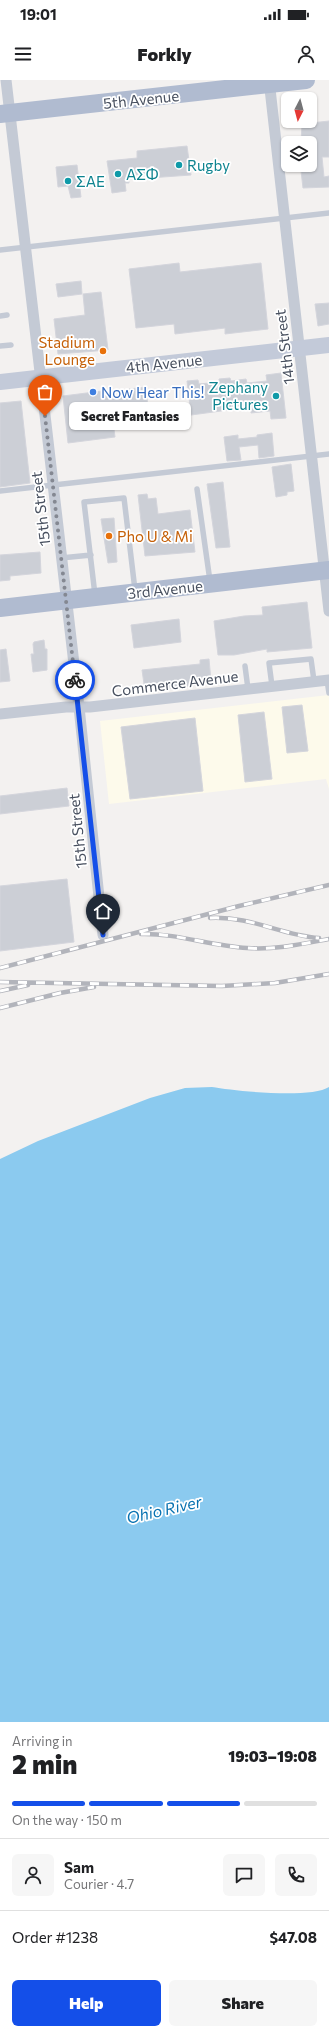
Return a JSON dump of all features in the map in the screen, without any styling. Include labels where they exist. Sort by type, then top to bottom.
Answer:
[{"type":"main road","name":"5th Avenue","points":[[5,114],[269,82],[306,80]]},
{"type":"main road","name":"3rd Avenue","points":[[0,608],[327,570]]},
{"type":"street","name":"15th Street","points":[[6,80],[5,114],[26,248],[103,935]]},
{"type":"street","name":"14th Street","points":[[269,82],[299,348],[327,570],[329,611]]},
{"type":"street","name":"4th Avenue","points":[[0,382],[329,345]]},
{"type":"street","name":"Commerce Avenue","points":[[0,714],[70,706],[90,708],[328,680]]},
{"type":"lane","points":[[0,250],[329,213]]},
{"type":"lane","points":[[0,316],[7,315]]},
{"type":"lane","points":[[0,346],[10,345]]},
{"type":"lane","points":[[0,491],[329,454]]},
{"type":"lane","points":[[197,489],[210,584]]},
{"type":"lane","points":[[95,597],[84,502],[124,498],[135,592]]},
{"type":"lane","points":[[61,558],[91,555]]},
{"type":"lane","points":[[272,686],[269,663],[311,659],[314,681]]},
{"type":"lane","points":[[245,666],[248,689]]},
{"type":"lane","points":[[328,680],[329,693]]},
{"type":"shaded area","points":[[329,695],[329,789],[326,779],[109,804],[100,721]]},
{"type":"water","name":"Ohio River","points":[[212,1087],[254,1092],[306,1093],[320,1091],[329,1087],[329,1722],[0,1722],[0,1159],[38,1141],[150,1098],[185,1088]]},
{"type":"building","points":[[329,121],[329,157],[322,157],[324,177],[329,176],[329,187],[303,188],[301,172],[317,172],[317,136],[301,136],[302,128],[317,128],[317,122]]},
{"type":"building","points":[[187,146],[191,175],[149,178],[148,173],[128,176],[129,183],[125,183],[126,191],[112,193],[107,161],[137,158],[137,151]]},
{"type":"building","name":"ΣΑΕ","points":[[77,165],[81,197],[71,198],[68,186],[58,187],[56,167]]},
{"type":"building","points":[[179,263],[180,272],[261,263],[268,329],[225,334],[225,328],[175,334],[174,324],[136,328],[129,269]]},
{"type":"building","points":[[81,281],[82,294],[58,297],[56,284]]},
{"type":"building","points":[[101,292],[108,350],[58,354],[54,319],[85,315],[83,294]]},
{"type":"building","points":[[329,303],[329,324],[318,326],[315,304]]},
{"type":"building","points":[[281,373],[286,418],[271,419],[270,411],[251,413],[251,407],[191,415],[187,381],[198,380],[199,384],[219,382],[219,379],[230,378],[231,381],[246,379],[247,383],[267,381],[266,375]]},
{"type":"building","points":[[146,387],[149,419],[129,422],[130,427],[114,429],[115,437],[68,443],[63,396],[110,390],[110,398],[130,396],[129,389]]},
{"type":"building","points":[[21,401],[30,483],[0,487],[0,403]]},
{"type":"building","points":[[272,433],[274,456],[259,458],[258,445],[239,447],[241,460],[227,461],[224,437],[238,435],[238,439],[257,437],[257,435]]},
{"type":"building","points":[[291,464],[294,491],[287,492],[287,495],[276,497],[272,467]]},
{"type":"building","points":[[223,482],[230,547],[216,548],[207,484]]},
{"type":"building","points":[[147,494],[148,499],[156,498],[158,514],[190,510],[195,552],[145,556],[138,495]]},
{"type":"building","name":"Pho U & Mi","points":[[114,518],[117,562],[108,563],[101,519]]},
{"type":"building","points":[[40,552],[41,573],[10,576],[10,580],[0,581],[0,555]]},
{"type":"building","points":[[307,602],[312,648],[267,652],[267,649],[234,655],[218,655],[214,621],[244,616],[263,615],[262,607]]},
{"type":"building","points":[[179,619],[181,642],[134,648],[131,625]]},
{"type":"building","points":[[44,640],[45,649],[47,649],[47,670],[33,672],[31,654],[34,654],[33,644],[34,642]]},
{"type":"building","points":[[6,649],[10,681],[0,682],[0,650]]},
{"type":"building","points":[[209,659],[211,681],[197,682],[197,685],[145,691],[142,670],[200,664],[200,660]]},
{"type":"building","points":[[302,705],[308,751],[287,753],[282,707]]},
{"type":"building","points":[[264,712],[272,779],[245,782],[238,715]]},
{"type":"building","points":[[195,718],[203,791],[130,799],[121,727]]},
{"type":"building","points":[[67,788],[69,806],[0,814],[0,796]]},
{"type":"building","points":[[67,879],[74,942],[0,951],[0,886]]},
{"type":"railway","points":[[0,968],[239,906],[329,885]]},
{"type":"railway","points":[[210,918],[239,920],[291,933],[319,938]]},
{"type":"railway","points":[[141,934],[167,935],[220,945],[247,948],[288,946],[329,939]]},
{"type":"railway","points":[[0,982],[222,986],[275,983],[329,974]]},
{"type":"railway","points":[[0,991],[28,985]]},
{"type":"railway","points":[[0,1008],[60,993],[94,987]]},
{"type":"way so far","points":[[45,416],[75,680]]},
{"type":"place","name":"Rugby","points":[[179,165]]},
{"type":"place","name":"AΣΦ","points":[[118,174]]},
{"type":"place","name":"ΣΑΕ","points":[[68,181]]},
{"type":"place","name":"Stadium Lounge","points":[[103,351]]},
{"type":"place","name":"Now Hear This!","points":[[93,392]]},
{"type":"place","name":"Zephany Pictures","points":[[276,396]]},
{"type":"place","name":"Secret Fantasies","points":[[45,416]]},
{"type":"place","name":"Pho U & Mi","points":[[109,536]]},
{"type":"route","points":[[75,680],[103,935]]}]
